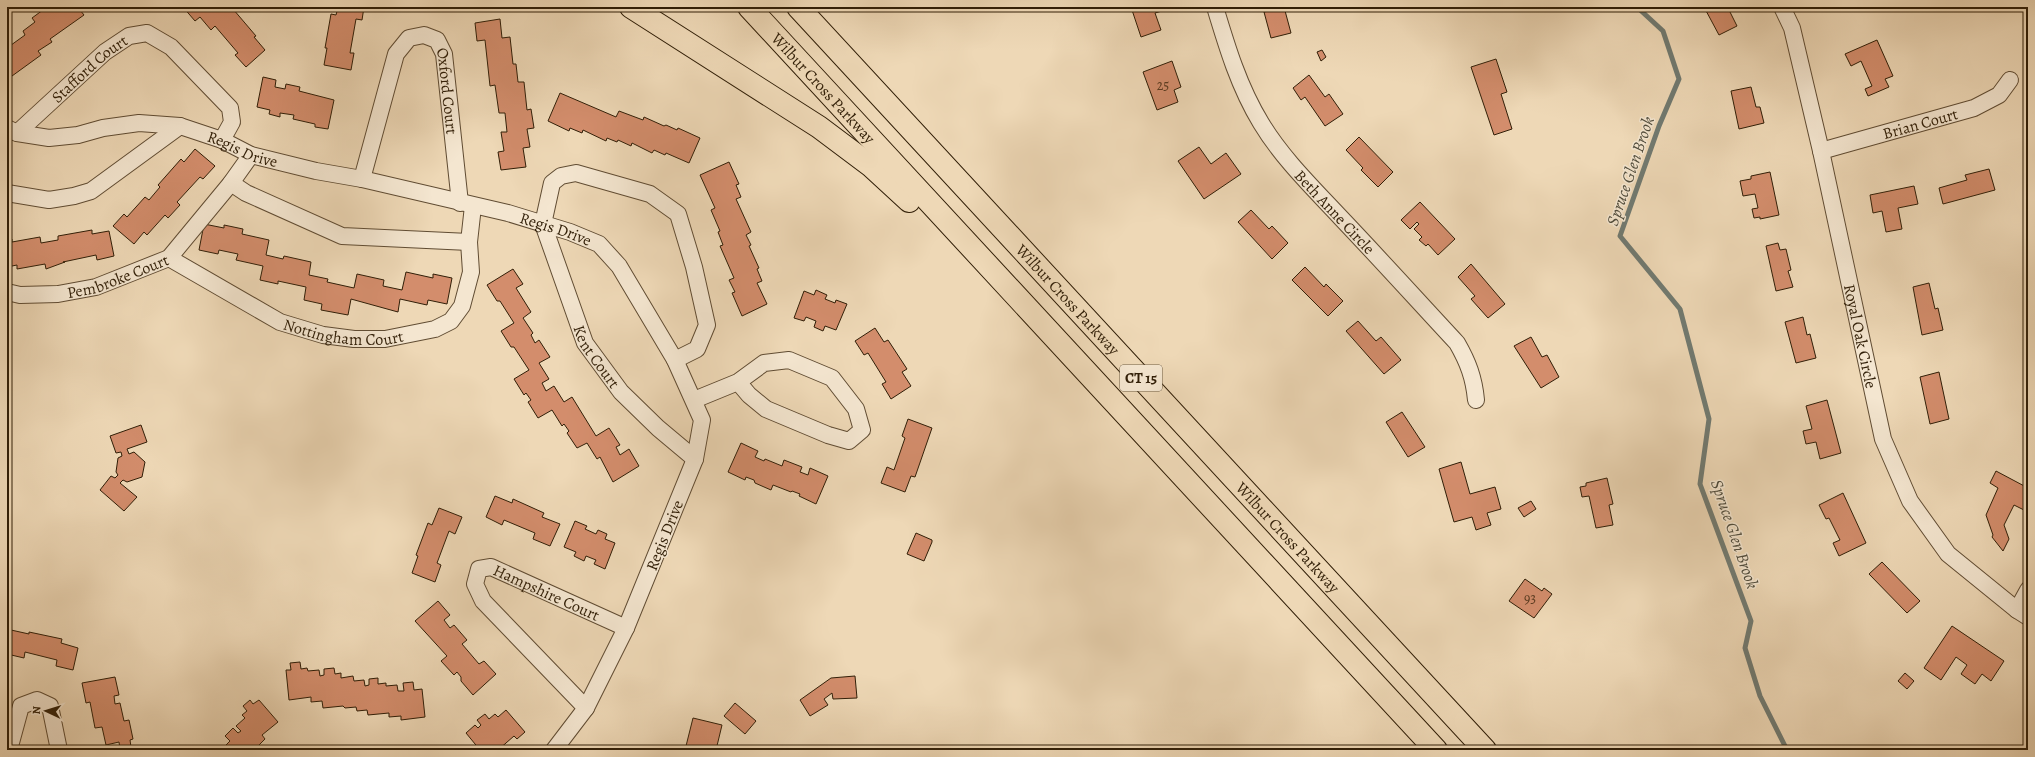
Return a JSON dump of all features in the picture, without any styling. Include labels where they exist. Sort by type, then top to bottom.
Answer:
[{"type":"highway","points":[[631,7],[793,110],[844,145],[891,183],[946,239],[993,271]]},
{"type":"highway","name":"Wilbur Cross Parkway","points":[[749,7],[1436,750]]},
{"type":"highway","name":"Wilbur Cross Parkway","points":[[798,7],[1485,750]]},
{"type":"street","name":"Beth Anne Circle","points":[[1215,7],[1229,53],[1244,90],[1261,123],[1282,153],[1307,182],[1457,342],[1472,373],[1476,400]]},
{"type":"street","name":"Royal Oak Circle","points":[[1782,7],[1792,28],[1821,151],[1886,446],[1910,501],[1948,554],[2022,613]]},
{"type":"street","name":"Stafford Court","points":[[12,130],[105,52],[129,36],[147,34],[170,47],[230,108],[232,122],[222,140]]},
{"type":"street","name":"Oxford Court","points":[[362,180],[396,54],[409,38],[424,34],[437,40],[444,54],[466,204]]},
{"type":"street","name":"Brian Court","points":[[1821,151],[1974,108],[1999,95],[2010,80]]},
{"type":"street","name":"Regis Drive","points":[[12,130],[49,138],[78,136],[102,128],[139,123],[180,126],[222,140],[251,155],[316,171],[508,213],[570,232],[599,244],[619,266],[675,360],[702,420],[695,458],[626,628],[586,708],[554,750]]},
{"type":"street","points":[[7,193],[49,200],[74,196],[91,191],[180,126]]},
{"type":"street","name":"Pembroke Court","points":[[7,292],[20,295],[58,294],[96,287],[169,258],[231,183],[251,155]]},
{"type":"street","points":[[543,224],[552,183],[561,176],[576,173],[650,194],[678,214],[694,267],[707,325],[697,349],[675,360]]},
{"type":"street","points":[[231,183],[246,193],[342,236],[469,242]]},
{"type":"street","name":"Nottingham Court","points":[[169,258],[280,322],[323,335],[354,339],[385,339],[434,329],[451,321],[462,306],[471,272],[466,204]]},
{"type":"street","name":"Kent Court","points":[[543,224],[585,343],[621,392],[658,428],[695,458]]},
{"type":"street","points":[[694,400],[738,382],[764,363],[789,360],[832,378],[856,409],[862,430],[849,441],[828,435],[766,409],[749,395],[738,382]]},
{"type":"street","name":"Hampshire Court","points":[[586,708],[483,601],[476,584],[479,569],[491,567],[626,628]]},
{"type":"street","points":[[2022,613],[2028,590]]},
{"type":"street","points":[[8,750],[21,706],[37,700],[50,706],[59,750]]},
{"type":"building","points":[[47,7],[84,7],[80,10],[84,15],[50,39],[52,42],[38,51],[41,55],[12,76],[10,73],[7,76],[7,48],[25,35],[23,31],[35,22],[32,18]]},
{"type":"building","points":[[183,7],[226,7],[230,12],[233,9],[256,36],[254,37],[265,50],[246,67],[235,55],[238,53],[215,26],[211,30],[200,17],[195,21]]},
{"type":"building","points":[[338,7],[364,7],[362,20],[356,19],[350,53],[354,53],[351,70],[324,65],[327,48],[325,48],[331,14],[336,15]]},
{"type":"building","points":[[1131,7],[1160,7],[1162,11],[1155,13],[1161,30],[1141,37]]},
{"type":"building","points":[[1271,7],[1284,7],[1291,33],[1271,38],[1264,12],[1272,10]]},
{"type":"building","points":[[1704,7],[1725,7],[1727,11],[1729,10],[1737,26],[1719,35]]},
{"type":"building","points":[[500,19],[502,38],[510,37],[513,64],[516,64],[518,82],[524,82],[527,110],[531,109],[534,128],[527,129],[530,147],[523,148],[526,167],[501,170],[498,152],[504,151],[501,132],[507,132],[505,113],[499,113],[495,85],[490,86],[485,40],[477,41],[475,23]]},
{"type":"building","points":[[1877,40],[1893,76],[1885,79],[1889,87],[1868,96],[1865,89],[1872,86],[1861,61],[1851,66],[1845,54]]},
{"type":"building","points":[[1322,50],[1326,57],[1321,61],[1317,52]]},
{"type":"building","points":[[1496,59],[1507,92],[1501,94],[1512,129],[1494,135],[1471,67]]},
{"type":"building","points":[[1172,61],[1181,87],[1174,90],[1178,102],[1157,110],[1143,72]]},
{"type":"building","points":[[1309,75],[1325,97],[1329,94],[1343,114],[1325,126],[1305,97],[1301,100],[1293,88]]},
{"type":"building","points":[[263,77],[276,80],[275,87],[285,89],[286,84],[300,87],[299,91],[334,100],[328,129],[315,127],[315,124],[293,119],[294,115],[280,113],[280,117],[269,114],[270,110],[257,107]]},
{"type":"building","points":[[1751,87],[1756,107],[1760,107],[1764,123],[1739,129],[1731,91]]},
{"type":"building","points":[[560,93],[616,117],[619,111],[643,120],[644,117],[664,126],[666,125],[677,130],[678,128],[700,138],[689,163],[666,153],[665,155],[654,150],[652,153],[632,143],[631,146],[618,140],[617,142],[607,138],[606,141],[583,130],[582,133],[570,128],[569,131],[548,121]]},
{"type":"building","points":[[1359,137],[1393,172],[1378,187],[1361,170],[1363,168],[1346,150]]},
{"type":"building","points":[[1199,147],[1211,164],[1226,153],[1241,174],[1204,199],[1178,161]]},
{"type":"building","points":[[195,149],[215,166],[203,179],[200,177],[177,202],[180,205],[168,218],[165,215],[147,235],[144,232],[134,244],[113,226],[124,214],[127,217],[145,197],[149,200],[160,187],[158,185],[181,159],[184,162]]},
{"type":"building","points":[[729,162],[739,184],[736,185],[741,197],[736,199],[751,232],[746,235],[751,245],[749,246],[759,268],[757,269],[762,281],[757,283],[767,304],[742,316],[732,293],[735,292],[729,280],[734,278],[720,246],[723,245],[718,232],[720,231],[711,210],[715,208],[700,175]]},
{"type":"building","points":[[1989,169],[1995,190],[1943,204],[1939,188],[1967,180],[1965,175]]},
{"type":"building","points":[[1770,172],[1779,215],[1760,219],[1760,217],[1754,218],[1752,209],[1758,208],[1755,194],[1743,196],[1740,181],[1751,179],[1751,176]]},
{"type":"building","points":[[1914,186],[1918,204],[1898,208],[1902,229],[1886,232],[1882,211],[1873,213],[1870,195]]},
{"type":"building","points":[[1420,202],[1455,239],[1438,255],[1428,244],[1426,246],[1419,240],[1422,237],[1414,229],[1419,224],[1417,222],[1410,229],[1401,220]]},
{"type":"building","points":[[1251,210],[1269,229],[1272,226],[1288,243],[1272,259],[1238,222]]},
{"type":"building","points":[[204,224],[224,228],[224,225],[243,229],[242,234],[269,240],[266,255],[283,259],[284,256],[311,262],[309,275],[328,279],[327,282],[354,288],[357,274],[384,280],[383,286],[402,290],[406,272],[433,278],[433,274],[452,278],[447,304],[428,300],[427,305],[400,299],[398,312],[351,299],[348,315],[321,310],[322,304],[304,300],[306,287],[278,281],[278,284],[260,280],[263,266],[236,260],[238,254],[219,250],[218,254],[199,250]]},
{"type":"building","points":[[92,230],[92,234],[109,231],[114,256],[97,260],[96,255],[63,262],[65,262],[46,269],[45,264],[17,269],[17,265],[7,267],[7,239],[12,239],[12,242],[40,237],[41,243],[58,240],[58,236]]},
{"type":"building","points":[[1778,243],[1780,250],[1786,249],[1791,270],[1788,271],[1793,287],[1776,291],[1766,246]]},
{"type":"building","points":[[1471,264],[1505,304],[1488,318],[1471,299],[1475,296],[1458,277]]},
{"type":"building","points":[[1305,267],[1324,287],[1326,284],[1343,301],[1328,316],[1292,280]]},
{"type":"building","points":[[513,269],[523,284],[516,288],[531,312],[523,318],[533,333],[531,335],[535,343],[539,340],[550,357],[539,363],[549,379],[542,383],[546,391],[554,386],[564,402],[572,397],[596,436],[609,428],[620,445],[616,447],[620,455],[629,449],[639,466],[613,482],[600,457],[597,459],[587,443],[577,448],[567,433],[569,431],[564,424],[562,426],[552,410],[538,418],[528,402],[531,400],[526,393],[524,395],[514,379],[529,370],[514,347],[511,347],[501,331],[514,323],[500,301],[497,301],[487,285]]},
{"type":"building","points":[[1929,283],[1935,309],[1938,308],[1943,330],[1922,335],[1913,287]]},
{"type":"building","points":[[816,290],[827,295],[825,299],[835,303],[836,300],[847,304],[836,330],[825,326],[823,331],[814,327],[816,321],[806,317],[804,321],[794,318],[804,291],[814,295]]},
{"type":"building","points":[[1803,317],[1807,335],[1810,334],[1816,358],[1796,363],[1785,322]]},
{"type":"building","points":[[1358,321],[1376,341],[1381,337],[1401,360],[1384,374],[1346,331]]},
{"type":"building","points":[[875,328],[884,342],[888,340],[907,369],[902,372],[911,386],[891,399],[882,384],[886,382],[868,353],[864,355],[855,341]]},
{"type":"building","points":[[1531,337],[1542,357],[1547,355],[1559,377],[1541,388],[1514,346]]},
{"type":"building","points":[[1939,372],[1949,419],[1930,424],[1920,377]]},
{"type":"building","points":[[1827,400],[1841,453],[1820,459],[1816,442],[1806,444],[1803,431],[1812,429],[1806,406]]},
{"type":"building","points":[[1402,412],[1425,447],[1408,457],[1386,422]]},
{"type":"building","points":[[908,419],[932,428],[915,477],[911,476],[905,492],[881,483],[887,467],[894,470],[905,438],[902,436]]},
{"type":"building","points":[[141,425],[147,442],[127,449],[129,454],[134,452],[145,462],[142,477],[127,482],[123,480],[120,483],[137,497],[124,511],[100,490],[111,476],[115,478],[118,475],[116,472],[118,458],[122,456],[121,452],[116,453],[110,436]]},
{"type":"building","points":[[741,443],[758,451],[755,457],[764,461],[765,459],[782,466],[784,460],[802,467],[800,472],[808,475],[810,468],[828,476],[816,504],[792,491],[791,492],[773,485],[771,490],[755,483],[754,480],[746,477],[745,480],[728,472]]},
{"type":"building","points":[[1461,462],[1470,494],[1495,487],[1501,509],[1487,513],[1491,525],[1476,530],[1472,517],[1454,522],[1439,469]]},
{"type":"building","points":[[1996,471],[2028,488],[2028,512],[2014,505],[2004,525],[2009,539],[2003,551],[1992,537],[1993,535],[1986,515],[1998,488],[1990,483]]},
{"type":"building","points":[[1607,478],[1613,504],[1609,505],[1613,525],[1596,528],[1589,496],[1582,497],[1580,487],[1586,486],[1586,483]]},
{"type":"building","points":[[1843,493],[1866,543],[1839,556],[1833,543],[1840,540],[1829,518],[1826,519],[1819,505]]},
{"type":"building","points":[[495,496],[512,503],[513,499],[544,513],[542,517],[560,524],[550,546],[533,539],[535,533],[504,520],[502,525],[486,517]]},
{"type":"building","points":[[1531,501],[1536,509],[1524,517],[1518,508]]},
{"type":"building","points":[[439,508],[462,517],[455,534],[449,531],[437,563],[441,565],[435,582],[412,573],[418,556],[416,555],[428,523],[432,525]]},
{"type":"building","points":[[575,521],[587,526],[585,529],[596,534],[598,530],[607,534],[605,539],[615,543],[605,569],[594,564],[596,560],[586,556],[584,561],[574,556],[576,552],[564,547]]},
{"type":"building","points":[[916,533],[932,540],[924,561],[907,554]]},
{"type":"building","points":[[1882,562],[1920,601],[1907,613],[1869,574]]},
{"type":"building","points":[[1525,579],[1542,591],[1544,588],[1552,594],[1534,618],[1509,601]]},
{"type":"building","points":[[438,601],[450,615],[444,620],[450,628],[454,625],[467,640],[462,644],[479,664],[484,661],[496,674],[473,695],[461,681],[461,677],[457,672],[454,675],[441,661],[447,656],[415,621]]},
{"type":"building","points":[[1952,626],[2004,661],[1991,681],[1982,674],[1975,684],[1961,674],[1967,665],[1956,657],[1941,680],[1924,668]]},
{"type":"building","points":[[11,630],[62,639],[61,643],[78,648],[73,670],[56,666],[57,660],[25,652],[24,658],[7,654]]},
{"type":"building","points":[[300,662],[301,669],[307,668],[308,671],[319,670],[320,676],[324,675],[324,669],[334,668],[335,674],[341,673],[341,678],[353,676],[354,681],[364,680],[365,686],[369,685],[369,679],[378,678],[378,684],[386,683],[386,686],[397,685],[398,691],[404,691],[403,683],[413,682],[414,690],[422,689],[425,717],[401,720],[401,716],[389,717],[389,713],[368,715],[367,710],[357,711],[356,707],[345,708],[343,706],[323,708],[322,701],[311,702],[311,697],[289,700],[286,670],[291,670],[290,663]]},
{"type":"building","points":[[1905,673],[1914,681],[1907,689],[1898,681]]},
{"type":"building","points":[[855,676],[857,698],[833,699],[832,693],[824,699],[828,705],[810,716],[800,700],[831,678]]},
{"type":"building","points":[[115,677],[119,695],[114,696],[115,704],[120,703],[124,721],[129,720],[133,739],[130,740],[131,747],[135,746],[136,750],[116,750],[120,749],[119,742],[106,745],[102,727],[95,728],[90,702],[86,703],[82,683]]},
{"type":"building","points":[[250,700],[253,704],[259,700],[278,722],[262,735],[265,739],[257,747],[259,750],[226,750],[228,749],[225,746],[230,741],[225,736],[233,728],[238,733],[241,731],[236,726],[245,718],[242,715],[247,711],[243,706]]},
{"type":"building","points":[[735,703],[756,721],[745,734],[724,716]]},
{"type":"building","points":[[506,710],[525,732],[517,739],[514,736],[498,750],[494,748],[492,750],[480,750],[466,733],[475,725],[478,728],[481,725],[477,720],[485,714],[489,719],[495,714],[498,717]]},
{"type":"building","points":[[693,718],[722,725],[716,750],[685,750]]},
{"type":"waterway","name":"Spruce Glen Brook","points":[[1637,7],[1663,31],[1679,79],[1659,126],[1620,236],[1680,309],[1709,419],[1700,484],[1751,621],[1745,648],[1760,696],[1787,750]]}]
